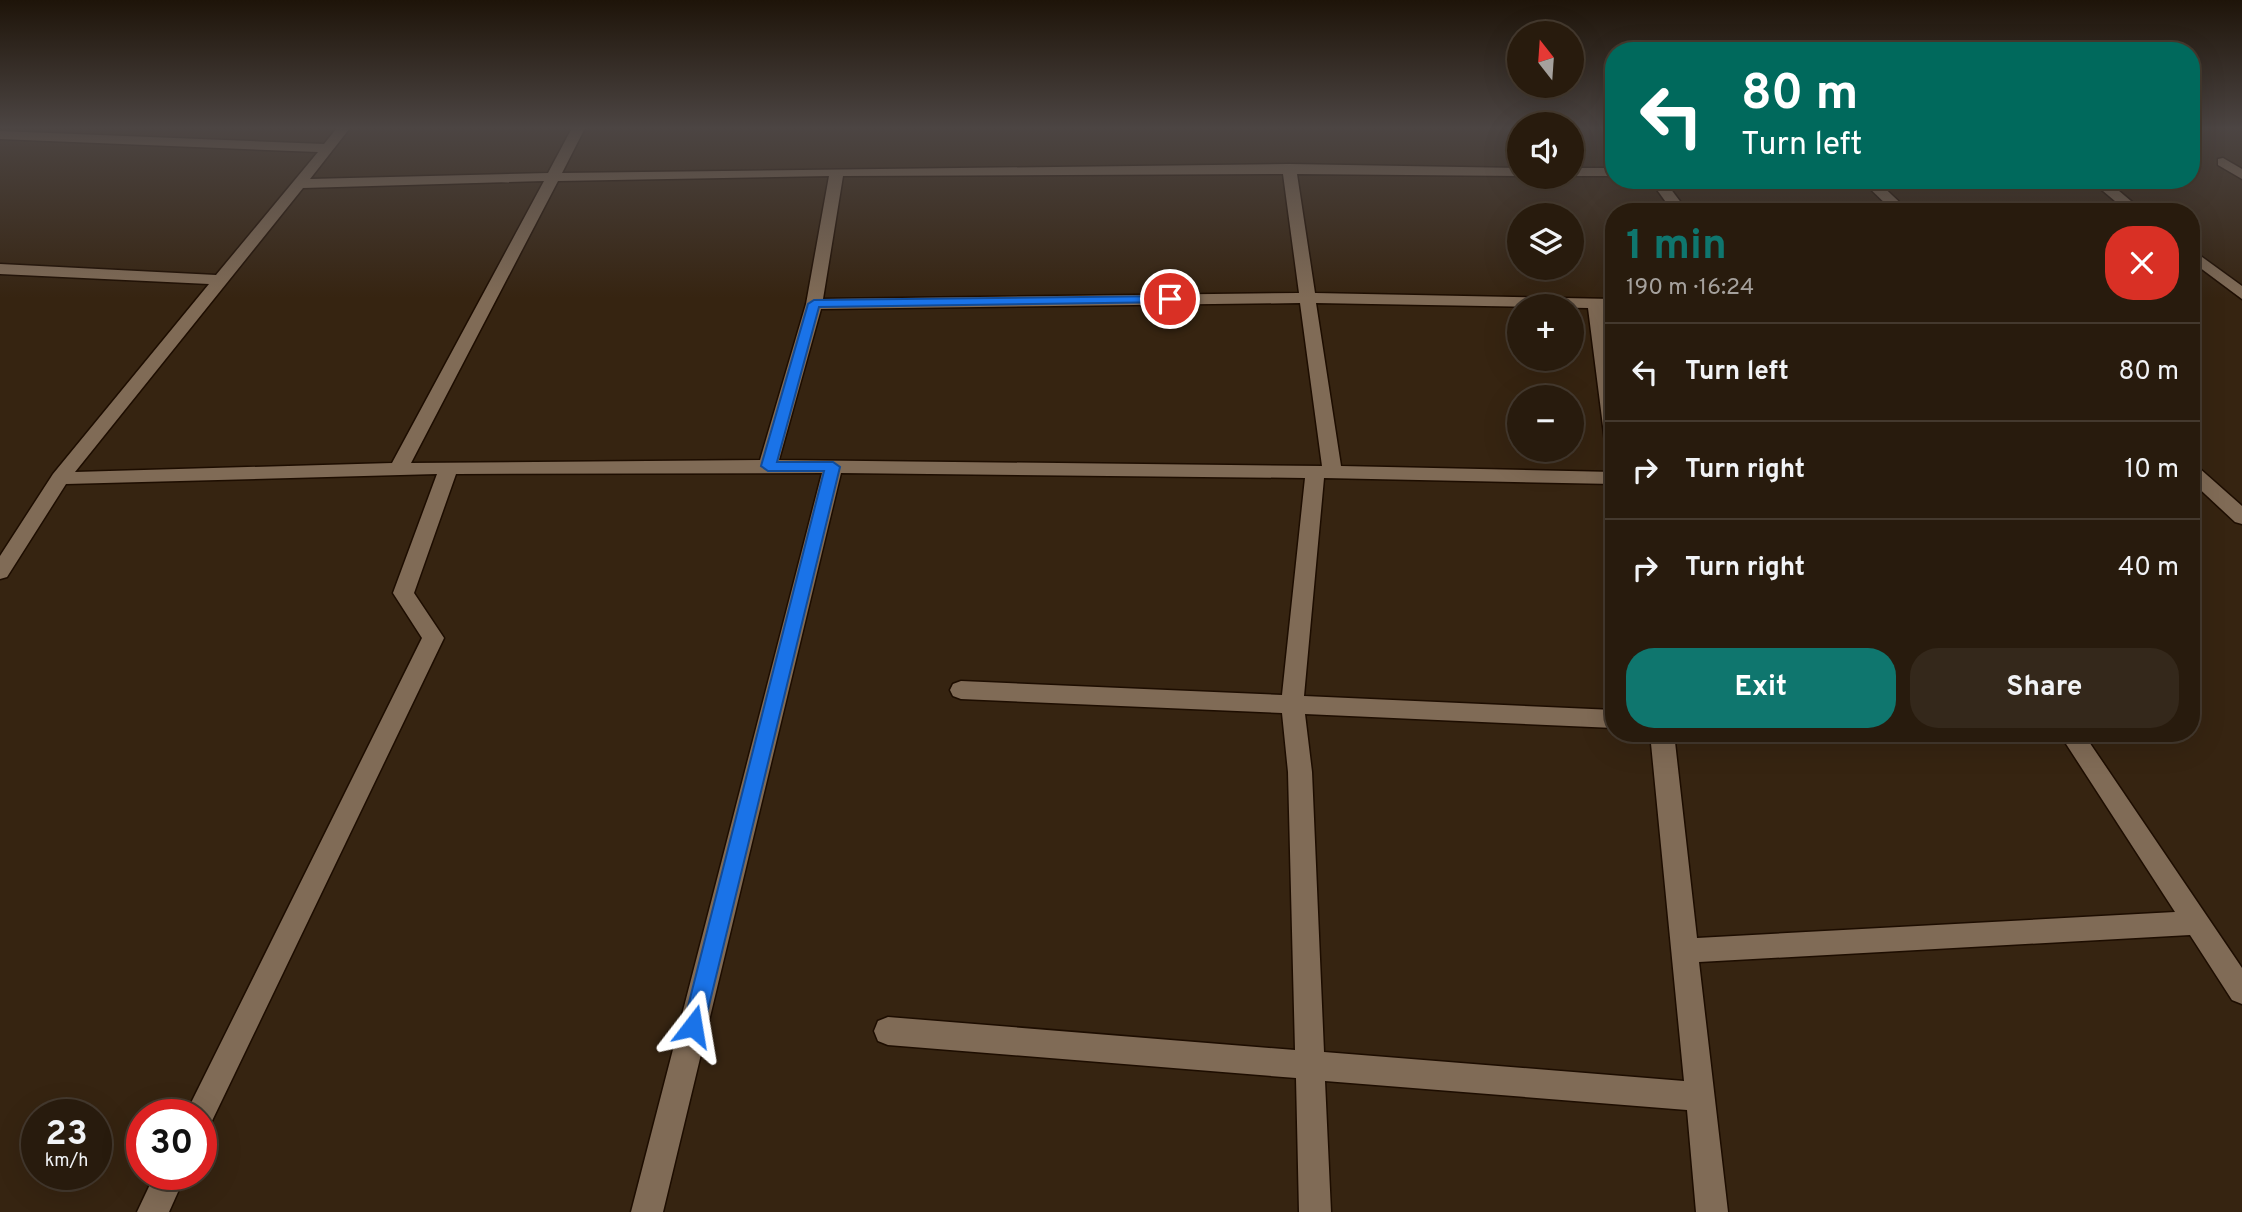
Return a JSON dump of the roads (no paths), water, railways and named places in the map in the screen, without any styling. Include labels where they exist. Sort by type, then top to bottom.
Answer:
[{"type":"street","points":[[0,572],[60,478],[297,185]]},
{"type":"street","points":[[397,471],[548,185]]},
{"type":"street","points":[[768,466],[814,304],[836,185]]},
{"type":"street","points":[[1291,185],[1307,298],[1323,472],[1292,704],[1300,772],[1315,1212]]},
{"type":"street","points":[[1878,189],[1893,203]]},
{"type":"street","points":[[2108,189],[2125,203]]},
{"type":"street","points":[[2200,261],[2242,293]]},
{"type":"street","points":[[4,273],[222,279]]},
{"type":"street","points":[[814,304],[1307,298],[1605,304]]},
{"type":"street","points":[[60,478],[449,468],[768,466],[1605,478]]},
{"type":"street","points":[[647,1212],[833,467]]},
{"type":"street","points":[[208,1099],[433,638],[403,593],[449,468]]},
{"type":"street","points":[[2200,479],[2242,517]]},
{"type":"street","points":[[961,690],[1605,719]]},
{"type":"street","points":[[1663,742],[1712,1212]]},
{"type":"street","points":[[2076,742],[2242,991]]},
{"type":"street","points":[[1685,951],[2197,923]]},
{"type":"street","points":[[888,1031],[1700,1097]]},
{"type":"street","points":[[153,1212],[163,1190]]}]
